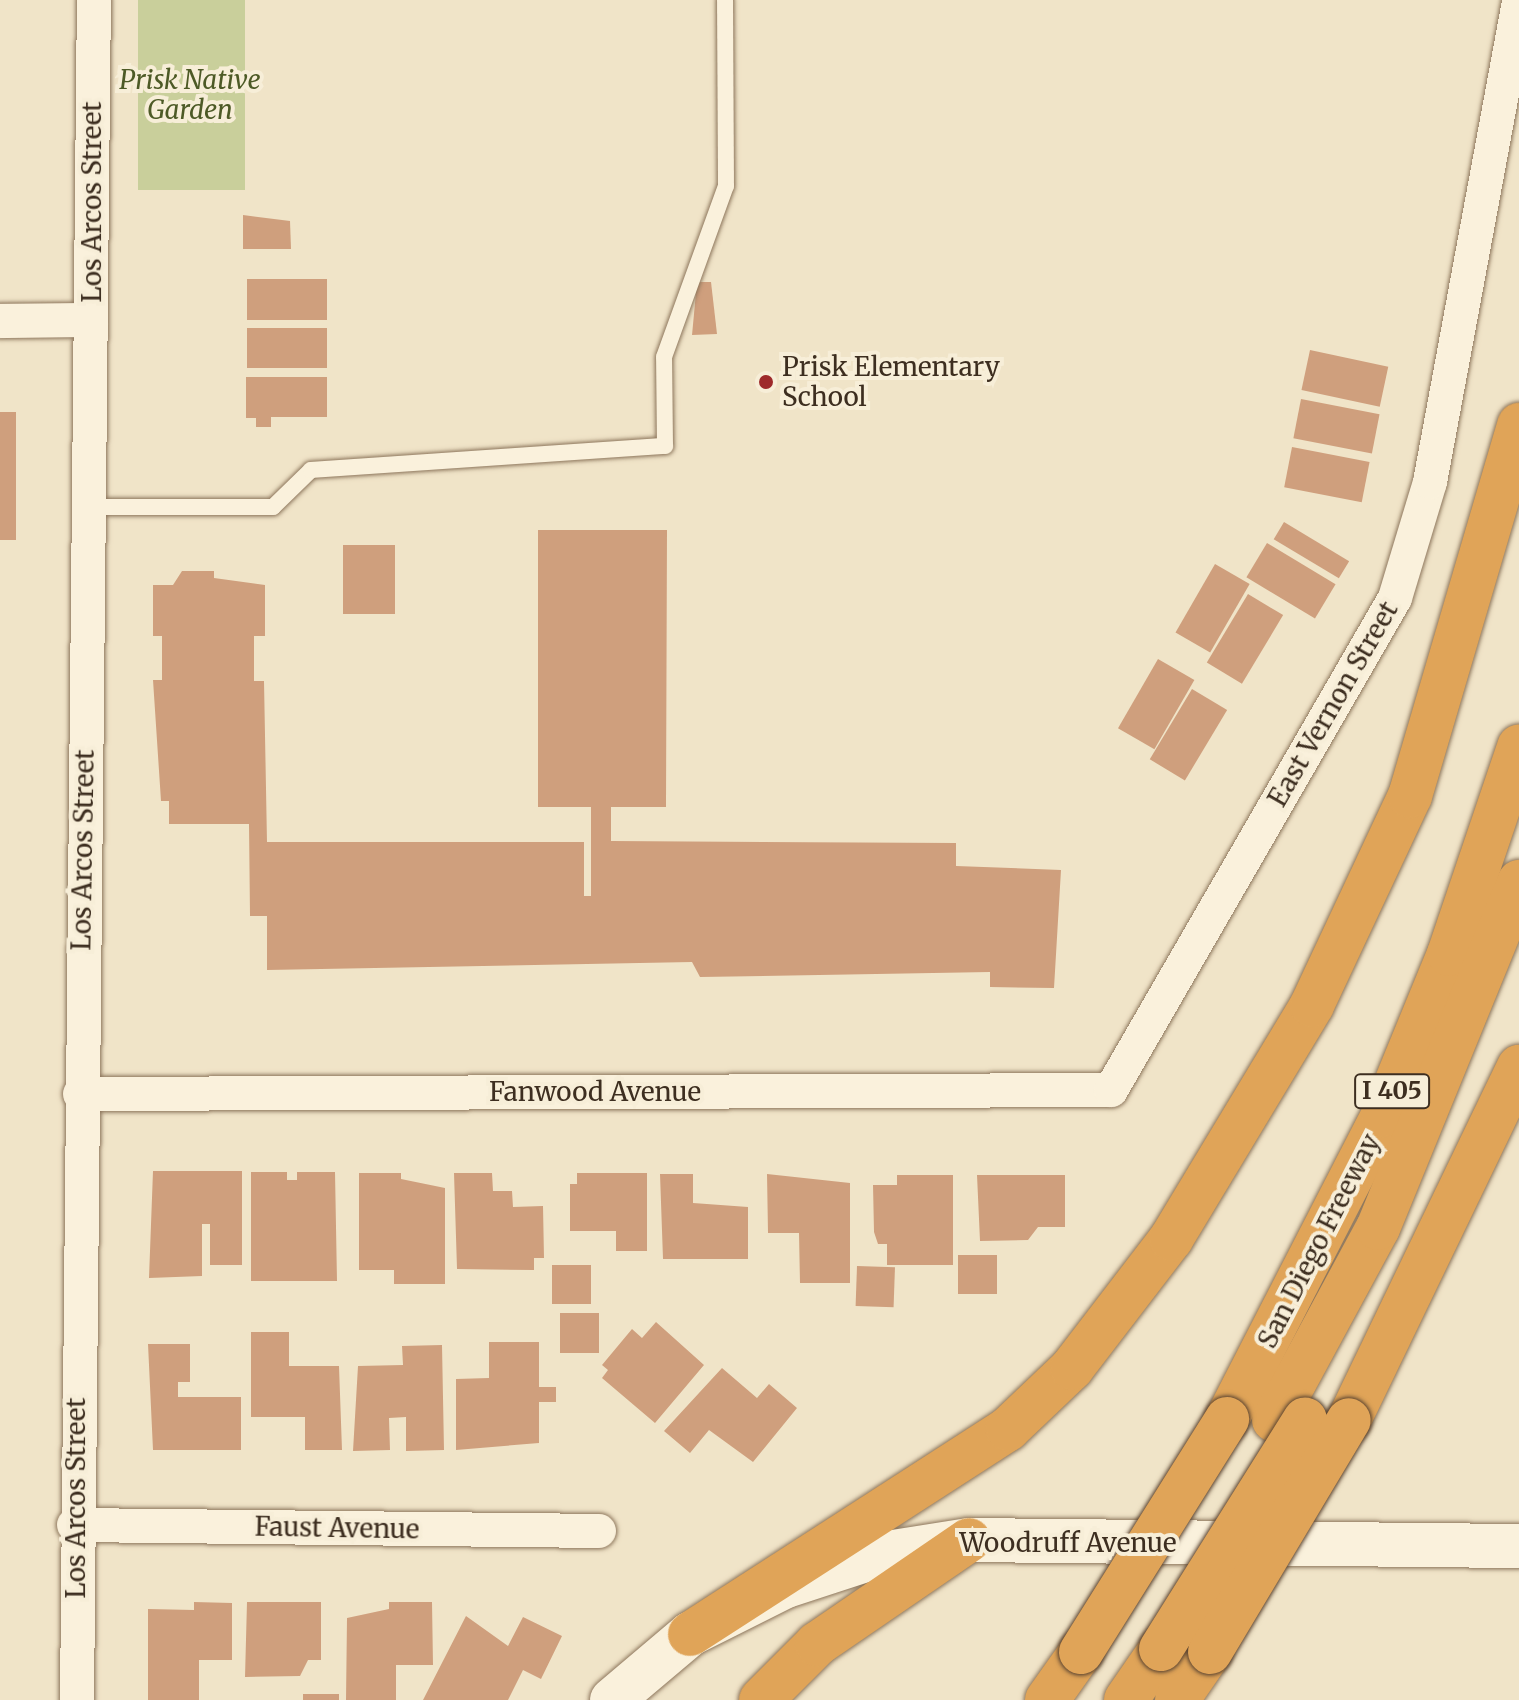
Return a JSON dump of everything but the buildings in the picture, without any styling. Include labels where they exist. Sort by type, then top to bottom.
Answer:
[{"type":"highway","points":[[690,1634],[1008,1429],[1072,1368],[1171,1239],[1312,1005],[1410,796],[1519,425]]},
{"type":"highway","name":"San Diego Freeway","points":[[1047,1700],[1081,1652],[1227,1419],[1383,1115],[1449,954],[1519,747]]},
{"type":"highway","points":[[1290,1420],[1378,1228],[1519,882]]},
{"type":"highway","points":[[1126,1700],[1149,1650],[1290,1420],[1481,1052],[1519,947]]},
{"type":"highway","points":[[1177,1700],[1210,1652],[1349,1420],[1519,1067]]},
{"type":"highway","points":[[761,1700],[817,1644],[969,1540]]},
{"type":"highway","points":[[1101,1700],[1149,1650]]},
{"type":"main road","name":"Woodruff Avenue","points":[[612,1700],[690,1634],[786,1586],[887,1553],[969,1540],[1519,1546]]},
{"type":"street","name":"Los Arcos Street","points":[[77,1700],[74,1525],[94,0]]},
{"type":"street","name":"East Vernon Street","points":[[1111,1090],[1395,598],[1430,482],[1519,0]]},
{"type":"street","points":[[0,321],[91,320]]},
{"type":"street","name":"Fanwood Avenue","points":[[80,1094],[1111,1090]]},
{"type":"street","name":"Faust Avenue","points":[[74,1525],[599,1531]]},
{"type":"lane","points":[[88,507],[273,507],[311,470],[665,446],[664,357],[726,186],[725,0]]},
{"type":"green space","name":"Prisk Native Garden","points":[[138,0],[245,0],[245,190],[138,190]]},
{"type":"place","name":"Prisk Elementary School","points":[[766,382]]}]
